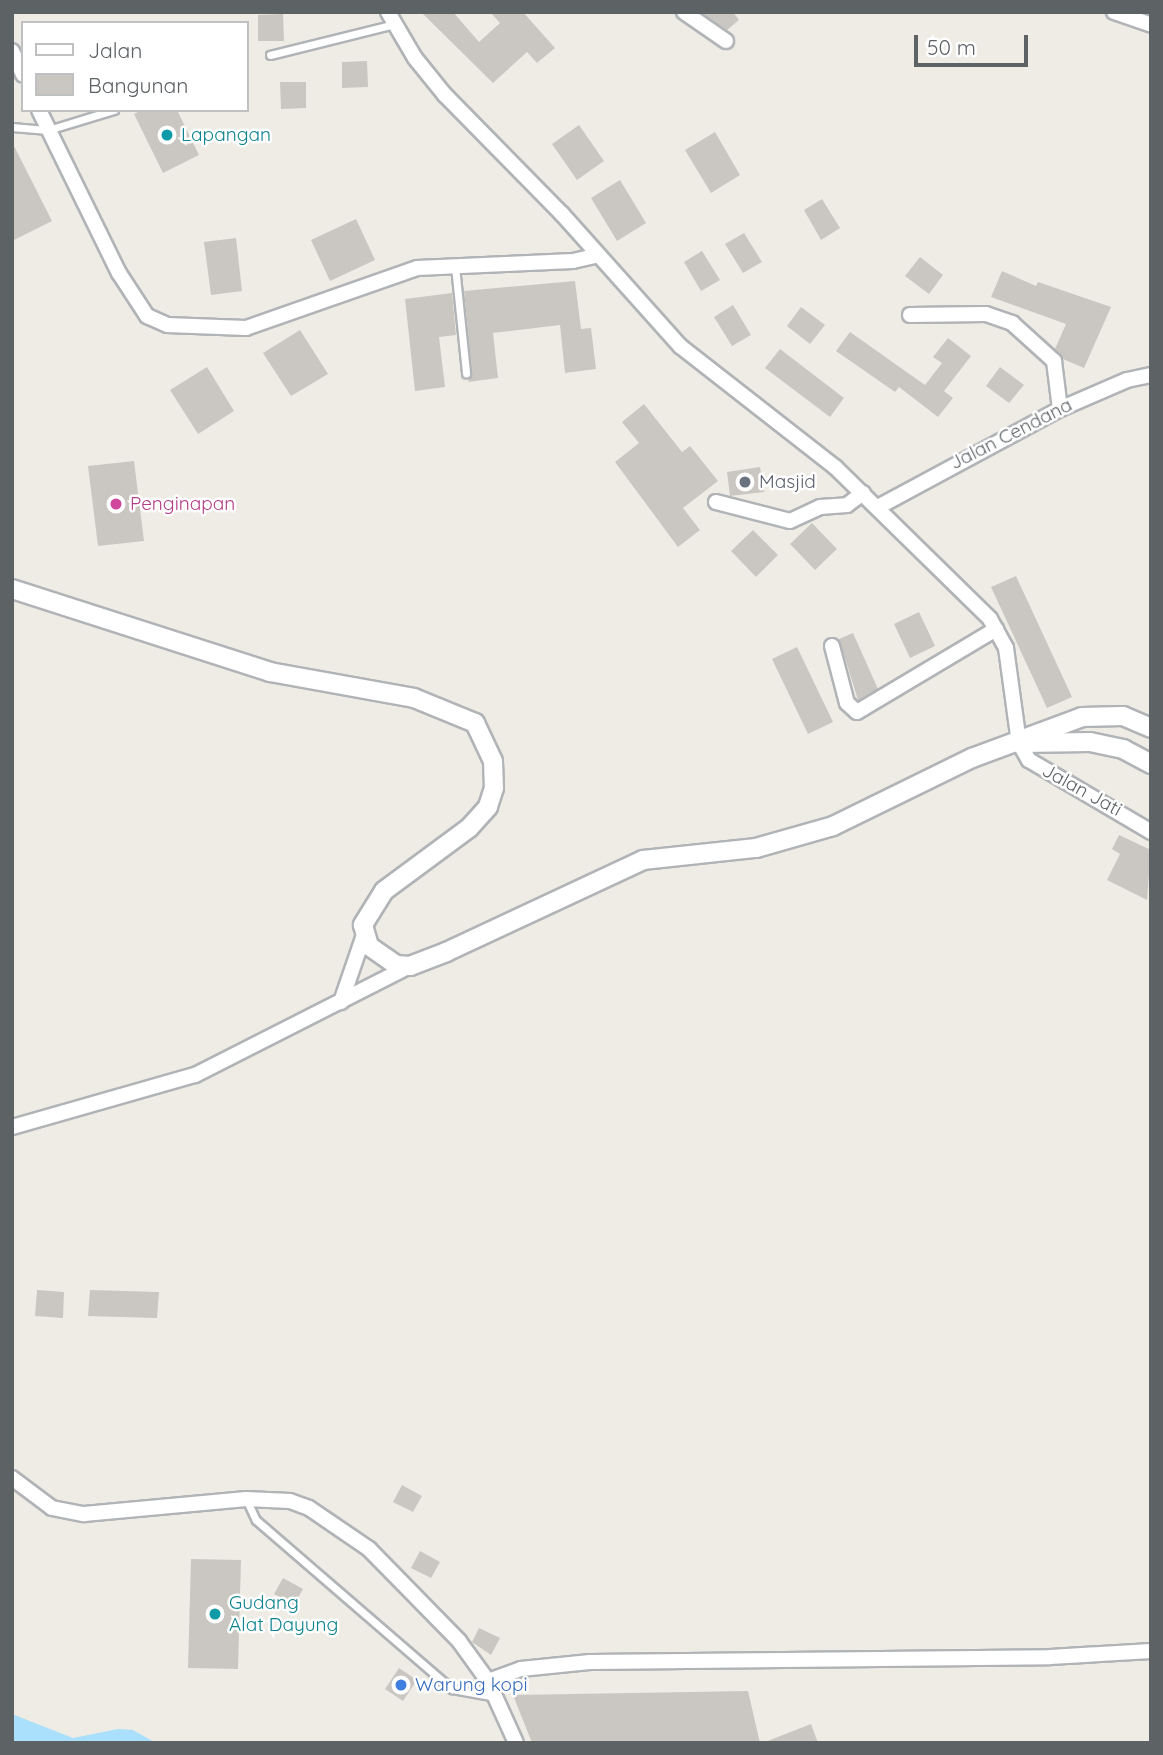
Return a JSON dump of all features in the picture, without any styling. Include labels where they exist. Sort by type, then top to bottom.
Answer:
[{"type":"street","points":[[684,12],[726,41]]},
{"type":"street","points":[[1114,12],[1151,25]]},
{"type":"street","points":[[391,18],[445,95],[702,368],[776,418],[863,493],[996,629],[1012,670],[1019,743]]},
{"type":"street","points":[[12,51],[21,71]]},
{"type":"street","points":[[40,112],[125,282],[147,316],[167,325],[246,328],[389,275],[455,264],[544,263],[598,255]]},
{"type":"street","points":[[910,315],[986,314],[1012,323],[1054,360],[1060,409]]},
{"type":"street","name":"Jalan Cendana","points":[[878,507],[1060,409],[1127,380],[1151,375]]},
{"type":"street","points":[[716,502],[790,521],[820,507],[847,505],[863,493]]},
{"type":"street","points":[[12,589],[270,672],[414,698],[475,723],[493,761],[494,788],[488,807],[470,828],[384,891],[366,917],[364,935],[341,1003]]},
{"type":"street","points":[[832,646],[847,703],[857,712],[996,629]]},
{"type":"street","points":[[12,1127],[195,1075],[410,966],[627,866],[658,858],[756,848],[804,836],[972,758],[1019,743],[1056,726],[1106,714],[1123,716],[1151,728]]},
{"type":"street","points":[[1019,743],[1090,742],[1123,749],[1151,764]]},
{"type":"street","name":"Jalan Jati","points":[[1019,743],[1036,765],[1151,832]]},
{"type":"street","points":[[364,935],[376,954],[396,965],[410,966]]},
{"type":"street","points":[[12,1478],[52,1507],[84,1514],[246,1499],[290,1501],[340,1526],[435,1615],[488,1681],[516,1743]]},
{"type":"street","points":[[488,1681],[521,1669],[590,1662],[1036,1657],[1151,1651]]},
{"type":"lane","points":[[270,55],[391,18]]},
{"type":"lane","points":[[12,127],[48,130],[107,112]]},
{"type":"lane","points":[[455,264],[466,373]]},
{"type":"lane","points":[[246,1499],[256,1520],[452,1689],[496,1697]]},
{"type":"water","points":[[12,1714],[73,1738],[118,1729],[133,1730],[156,1743],[12,1743]]},
{"type":"building","points":[[421,12],[453,12],[479,42],[500,23],[490,12],[523,12],[555,48],[537,63],[527,52],[493,83]]},
{"type":"building","points":[[701,12],[733,12],[739,20],[727,30]]},
{"type":"building","points":[[283,14],[284,41],[258,41],[258,15]]},
{"type":"building","points":[[367,61],[368,87],[342,88],[342,62]]},
{"type":"building","points":[[280,82],[306,82],[306,108],[281,109]]},
{"type":"building","name":"Lapangan","points":[[178,112],[199,155],[163,173],[134,114]]},
{"type":"building","points":[[579,125],[604,161],[577,180],[552,144]]},
{"type":"building","points":[[715,132],[740,175],[711,193],[685,150]]},
{"type":"building","points":[[12,142],[52,221],[12,241]]},
{"type":"building","points":[[620,180],[646,223],[617,241],[591,198]]},
{"type":"building","points":[[822,199],[840,228],[821,240],[804,210]]},
{"type":"building","points":[[356,219],[375,260],[330,281],[311,240]]},
{"type":"building","points":[[744,233],[762,262],[743,273],[725,244]]},
{"type":"building","points":[[236,238],[242,291],[211,295],[204,242]]},
{"type":"building","points":[[702,251],[720,280],[701,291],[684,262]]},
{"type":"building","points":[[920,257],[943,275],[929,294],[905,276]]},
{"type":"building","points":[[1002,271],[1036,286],[1038,282],[1111,307],[1084,368],[1063,359],[1055,349],[1066,324],[991,297]]},
{"type":"building","points":[[575,281],[581,329],[591,328],[596,369],[565,373],[560,325],[493,333],[498,378],[468,382],[472,372],[464,291]]},
{"type":"building","points":[[452,293],[456,335],[439,337],[445,387],[415,391],[405,299]]},
{"type":"building","points":[[733,305],[751,335],[732,346],[714,317]]},
{"type":"building","points":[[801,307],[825,325],[810,344],[787,326]]},
{"type":"building","points":[[300,330],[328,374],[291,396],[263,353]]},
{"type":"building","points":[[850,332],[925,385],[942,363],[933,357],[948,338],[971,356],[944,391],[953,398],[938,417],[899,387],[895,392],[836,351]]},
{"type":"building","points":[[780,349],[844,398],[830,417],[765,368]]},
{"type":"building","points":[[207,367],[234,411],[198,434],[170,390]]},
{"type":"building","points":[[1000,367],[1024,385],[1009,403],[986,386]]},
{"type":"building","points":[[644,404],[682,452],[690,446],[718,481],[683,508],[700,530],[678,547],[615,462],[639,443],[622,422]]},
{"type":"building","name":"Penginapan","points":[[134,461],[144,541],[98,546],[88,466]]},
{"type":"building","name":"Masjid","points":[[760,467],[764,492],[730,496],[727,472]]},
{"type":"building","points":[[812,523],[837,549],[815,570],[790,544]]},
{"type":"building","points":[[753,530],[778,555],[756,577],[731,551]]},
{"type":"building","points":[[1016,576],[1072,697],[1047,708],[991,587]]},
{"type":"building","points":[[919,612],[935,646],[910,658],[894,624]]},
{"type":"building","points":[[853,633],[878,689],[858,700],[839,639]]},
{"type":"building","points":[[797,647],[833,722],[808,734],[772,659]]},
{"type":"building","points":[[1119,835],[1151,850],[1147,900],[1107,880],[1120,854],[1112,849]]},
{"type":"building","points":[[37,1290],[64,1292],[63,1318],[35,1316]]},
{"type":"building","points":[[90,1290],[159,1292],[157,1318],[88,1316]]},
{"type":"building","points":[[402,1485],[422,1496],[413,1512],[393,1502]]},
{"type":"building","points":[[420,1551],[440,1562],[431,1578],[411,1568]]},
{"type":"building","name":"Gudang Alat Dayung","points":[[191,1559],[241,1560],[238,1669],[188,1668]]},
{"type":"building","points":[[283,1578],[303,1589],[294,1605],[274,1594]]},
{"type":"building","name":"Warung kopi","points":[[479,1628],[500,1638],[491,1655],[472,1642]]},
{"type":"building","name":"Warung kopi","points":[[399,1668],[417,1680],[403,1701],[385,1689]]},
{"type":"building","points":[[748,1691],[760,1743],[532,1743],[513,1695]]},
{"type":"building","points":[[811,1724],[818,1743],[765,1743],[765,1742]]},
{"type":"place","name":"Lapangan","points":[[167,135]]},
{"type":"place","name":"Masjid","points":[[745,482]]},
{"type":"place","name":"Penginapan","points":[[116,504]]},
{"type":"place","name":"Gudang Alat Dayung","points":[[215,1614]]},
{"type":"place","name":"Warung kopi","points":[[401,1685]]}]
